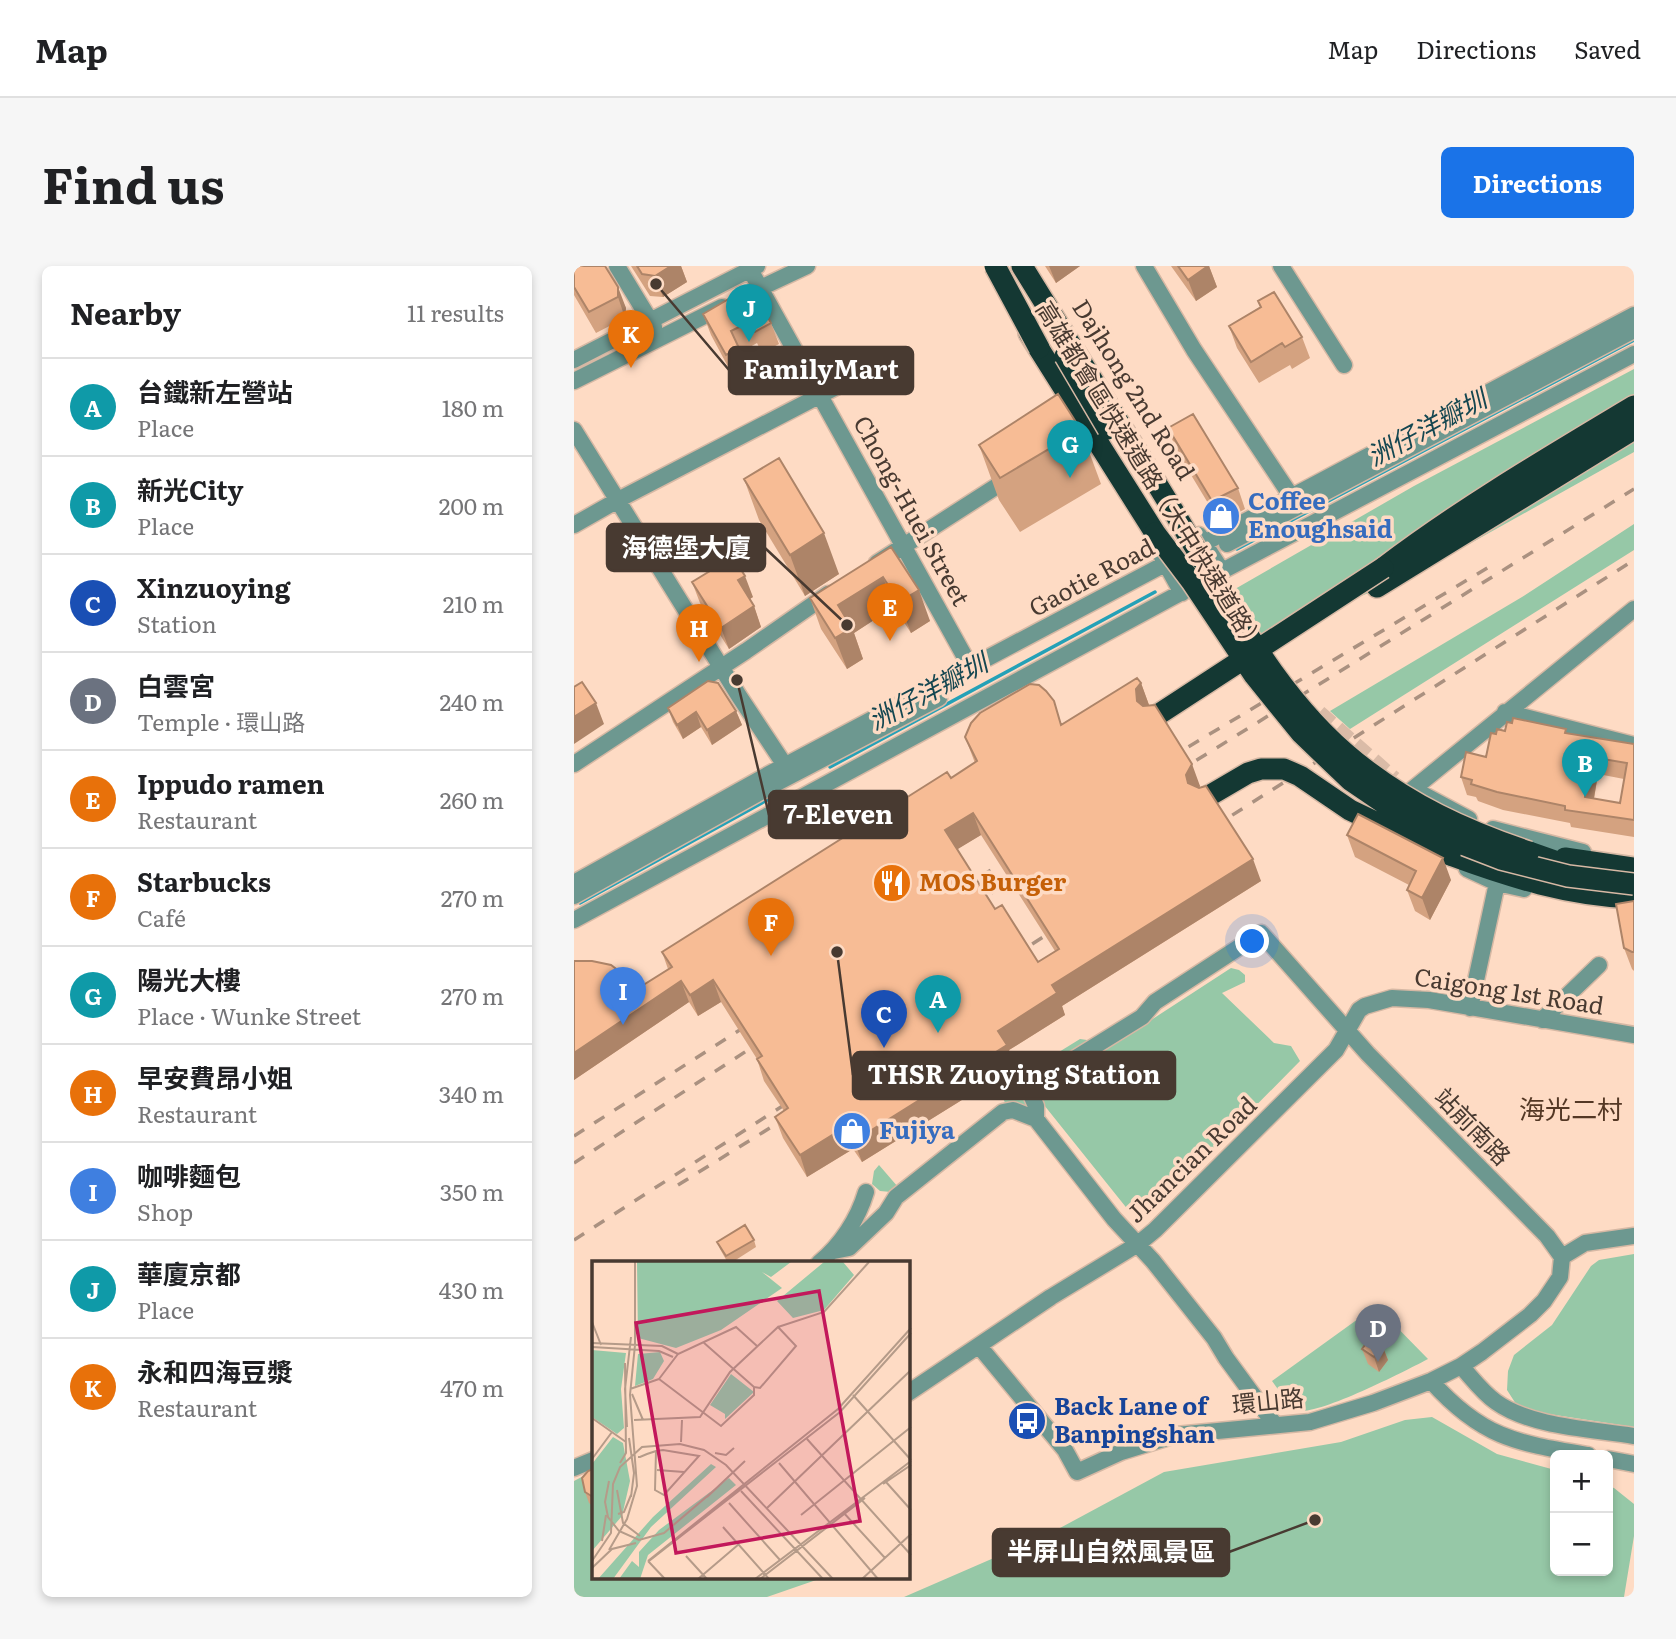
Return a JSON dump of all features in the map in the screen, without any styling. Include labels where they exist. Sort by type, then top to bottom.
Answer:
[{"type":"highway","name":"高雄都會區快速道路（大中快速道路）","points":[[985,266],[1155,533],[1182,587],[1268,711],[1305,754],[1338,786],[1377,813],[1450,855],[1505,876],[1572,891],[1634,898]]},
{"type":"highway","points":[[994,266],[1039,348]]},
{"type":"highway","points":[[1010,266],[1174,541],[1199,577],[1240,625]]},
{"type":"highway","name":"高雄都會區快速道路（大中快速道路）","points":[[1028,269],[1240,625],[1285,690],[1319,728],[1355,761],[1396,792],[1453,824],[1529,852],[1634,868]]},
{"type":"highway","points":[[1634,406],[1534,466],[1417,542],[1159,721],[1634,429]]},
{"type":"highway","points":[[1383,568],[1425,550],[1634,418]]},
{"type":"highway","points":[[1155,533],[1192,582],[1254,675],[1301,733],[1350,780],[1394,810],[1444,837],[1501,859],[1568,876],[1634,884]]},
{"type":"highway","points":[[1208,797],[1248,773],[1261,769],[1284,769],[1300,776],[1340,805],[1450,855]]},
{"type":"highway","points":[[1529,852],[1573,869],[1634,877]]},
{"type":"street","points":[[617,266],[660,338]]},
{"type":"street","points":[[574,381],[807,266]]},
{"type":"street","points":[[985,266],[1080,431],[1182,593]]},
{"type":"street","points":[[994,266],[1008,290]]},
{"type":"street","points":[[1144,266],[1194,350],[1291,496]]},
{"type":"street","points":[[1281,266],[1345,365]]},
{"type":"street","points":[[574,360],[752,267]]},
{"type":"street","name":"Chong-Huei Street","points":[[752,267],[761,288],[971,668]]},
{"type":"street","name":"Dajhong 2nd Road","points":[[1028,269],[1222,571]]},
{"type":"street","name":"Gaotie Road","points":[[1208,548],[1291,496],[1634,316]]},
{"type":"street","name":"Gaotie Road","points":[[574,883],[1208,548],[1634,330]]},
{"type":"street","points":[[574,920],[1222,571],[1634,354]]},
{"type":"street","points":[[574,525],[894,357]]},
{"type":"street","points":[[574,430],[721,667],[805,795]]},
{"type":"street","points":[[861,573],[1021,470]]},
{"type":"street","name":"Gaotie Road","points":[[574,896],[789,770],[971,668],[1168,569]]},
{"type":"street","points":[[574,764],[839,587]]},
{"type":"street","points":[[1634,609],[1413,789],[1499,831],[1610,858],[1634,858]]},
{"type":"street","points":[[1505,712],[1634,745]]},
{"type":"street","points":[[1363,822],[1399,832],[1497,883],[1598,904],[1634,905]]},
{"type":"street","points":[[1470,1007],[1497,883]]},
{"type":"street","name":"站前南路","points":[[1036,1119],[1036,1106],[1032,1097],[1045,1077],[1142,1017],[1155,1002],[1261,933],[1372,1058],[1553,1243],[1562,1257]]},
{"type":"street","points":[[1542,1020],[1599,965]]},
{"type":"street","name":"Caigong 1st Road","points":[[1348,1030],[1359,1010],[1392,998],[1429,1000],[1634,1035]]},
{"type":"street","name":"Jhancian Road","points":[[910,1392],[1051,1297],[1138,1244],[1155,1230],[1336,1050],[1348,1030]]},
{"type":"street","points":[[834,1251],[849,1248],[886,1213],[896,1197],[1003,1112],[1013,1110],[1036,1119],[1114,1219],[1138,1244],[1214,1338],[1275,1425]]},
{"type":"street","points":[[822,1261],[834,1251],[855,1219],[866,1192]]},
{"type":"street","points":[[1562,1257],[1585,1243],[1634,1236]]},
{"type":"street","name":"環山路","points":[[979,1346],[1065,1450],[1077,1472],[1121,1452],[1176,1434],[1310,1422],[1373,1403],[1431,1381],[1461,1366],[1530,1315],[1544,1301],[1560,1277],[1562,1257]]},
{"type":"street","points":[[1461,1366],[1493,1400],[1508,1410],[1533,1419],[1634,1436]]},
{"type":"street","points":[[1431,1381],[1453,1406],[1503,1437],[1558,1450]]},
{"type":"street","points":[[574,1468],[592,1460]]},
{"type":"street","points":[[1613,1460],[1634,1464]]},
{"type":"green space","points":[[1634,369],[1634,452],[1412,576],[1262,635],[1235,589],[1414,486]]},
{"type":"green space","points":[[1634,524],[1634,550],[1350,729],[1330,711],[1522,597]]},
{"type":"green space","points":[[1231,968],[1245,975],[1245,982],[1222,993],[1274,1043],[1291,1046],[1300,1061],[1150,1213],[1129,1211],[1044,1105],[1042,1091]]},
{"type":"green space","points":[[1080,1039],[1087,1040],[1084,1048],[1023,1107],[1006,1105],[999,1089]]},
{"type":"green space","points":[[879,1165],[898,1187],[891,1192],[880,1191],[872,1184],[874,1171]]},
{"type":"green space","points":[[1634,1254],[1634,1427],[1529,1411],[1516,1404],[1507,1390],[1508,1371],[1514,1355],[1552,1325],[1591,1266],[1599,1260]]},
{"type":"green space","points":[[1376,1306],[1428,1359],[1322,1407],[1307,1411],[1294,1408],[1272,1381]]},
{"type":"green space","points":[[1432,1417],[1497,1454],[1550,1469],[1550,1576],[1613,1576],[1613,1488],[1634,1504],[1634,1536],[1624,1597],[904,1597],[1047,1535],[1164,1472],[1341,1442],[1405,1420]]},
{"type":"green space","points":[[592,1472],[592,1580],[816,1580],[767,1597],[574,1597],[574,1481]]},
{"type":"building","points":[[574,266],[605,266],[618,287],[618,297],[589,312],[574,287]]},
{"type":"building","points":[[637,266],[671,266],[655,276],[642,274]]},
{"type":"building","points":[[1178,266],[1208,266],[1188,280]]},
{"type":"building","points":[[751,286],[771,323],[755,332],[749,322],[731,331],[739,348],[726,355],[703,314]]},
{"type":"building","points":[[1274,292],[1302,337],[1285,347],[1282,343],[1251,362],[1229,326],[1261,307],[1258,301]]},
{"type":"building","points":[[1058,394],[1081,430],[1000,478],[979,445]]},
{"type":"building","points":[[1193,414],[1238,488],[1212,501],[1168,428]]},
{"type":"building","points":[[779,458],[824,533],[790,555],[744,479]]},
{"type":"building","points":[[891,547],[919,590],[899,602],[883,577],[838,605],[852,628],[835,638],[810,598]]},
{"type":"building","points":[[733,557],[745,576],[738,580],[754,606],[721,628],[692,582]]},
{"type":"building","points":[[1137,678],[1141,683],[1136,689],[1137,701],[1143,706],[1155,705],[1192,764],[1186,775],[1188,783],[1199,788],[1206,786],[1253,859],[1052,985],[1057,993],[998,1031],[1007,1045],[854,1141],[845,1127],[800,1155],[775,1117],[788,1108],[757,1059],[762,1056],[713,980],[690,995],[681,981],[574,1053],[574,961],[611,965],[640,987],[672,967],[662,952],[947,772],[951,778],[977,761],[965,737],[971,723],[980,713],[1030,684],[1039,685],[1054,701],[1061,725]],"holes":[[[973,813],[1059,949],[1038,962],[1002,905],[995,909],[945,830]]]},
{"type":"building","points":[[708,681],[718,683],[736,711],[707,730],[696,712],[677,725],[668,708]]},
{"type":"building","points":[[582,682],[596,703],[574,717],[574,687]]},
{"type":"building","points":[[1513,718],[1566,729],[1565,733],[1634,744],[1634,820],[1565,810],[1565,806],[1497,792],[1471,784],[1472,780],[1461,777],[1466,752],[1486,757],[1491,733],[1496,734],[1497,729],[1505,731],[1507,722],[1512,723]],"holes":[[[1591,757],[1627,763],[1620,803],[1585,797]]]},
{"type":"building","points":[[1358,814],[1443,858],[1422,898],[1407,890],[1416,871],[1347,835]]},
{"type":"building","points":[[1634,901],[1632,952],[1624,948],[1616,904]]},
{"type":"building","points":[[745,1225],[754,1240],[726,1256],[717,1242]]},
{"type":"building","points":[[1371,1337],[1382,1345],[1374,1357],[1362,1349]]},
{"type":"building","points":[[592,1469],[592,1496],[585,1492],[582,1478]]},
{"type":"waterway","name":"洲仔洋瓣圳","points":[[1237,549],[1634,340]]},
{"type":"waterway","name":"洲仔洋瓣圳","points":[[830,767],[1155,592]]},
{"type":"waterway","name":"洲仔洋瓣圳","points":[[580,903],[769,799]]},
{"type":"tunnel","points":[[1319,713],[1394,779]]},
{"type":"railway","points":[[1176,773],[1634,489]]},
{"type":"railway","points":[[1212,828],[1634,560]]},
{"type":"railway","points":[[1168,759],[1489,567]]},
{"type":"railway","points":[[960,889],[1017,854]]},
{"type":"railway","points":[[971,906],[1027,870]]},
{"type":"railway","points":[[1012,957],[1062,925]]},
{"type":"railway","points":[[574,1136],[757,1019]]},
{"type":"railway","points":[[574,1163],[768,1037]]},
{"type":"railway","points":[[574,1240],[798,1096]]},
{"type":"railway","points":[[678,1185],[794,1113]]},
{"type":"place","name":"FamilyMart","points":[[656,284]]},
{"type":"place","name":"華廈京都","points":[[749,342]]},
{"type":"place","name":"永和四海豆漿","points":[[631,368]]},
{"type":"place","name":"陽光大樓","points":[[1070,478]]},
{"type":"place","name":"Coffee Enoughsaid","points":[[1221,516]]},
{"type":"place","name":"海德堡大廈","points":[[847,625]]},
{"type":"place","name":"Ippudo ramen","points":[[890,641]]},
{"type":"place","name":"早安費昂小姐","points":[[699,662]]},
{"type":"place","name":"7-Eleven","points":[[737,680]]},
{"type":"place","name":"新光City","points":[[1585,797]]},
{"type":"place","name":"MOS Burger","points":[[892,883]]},
{"type":"place","name":"THSR Zuoying Station","points":[[837,952]]},
{"type":"place","name":"Starbucks","points":[[771,956]]},
{"type":"place","name":"咖啡麵包","points":[[623,1025]]},
{"type":"place","name":"台鐵新左營站","points":[[938,1033]]},
{"type":"place","name":"Xinzuoying","points":[[884,1048]]},
{"type":"place","name":"Fujiya","points":[[852,1131]]},
{"type":"place","name":"白雲宮","points":[[1378,1362]]},
{"type":"place","name":"Back Lane of Banpingshan","points":[[1027,1421]]},
{"type":"place","name":"半屏山自然風景區","points":[[1315,1520]]},
{"type":"district","name":"海光二村","points":[[1571,1110]]}]
